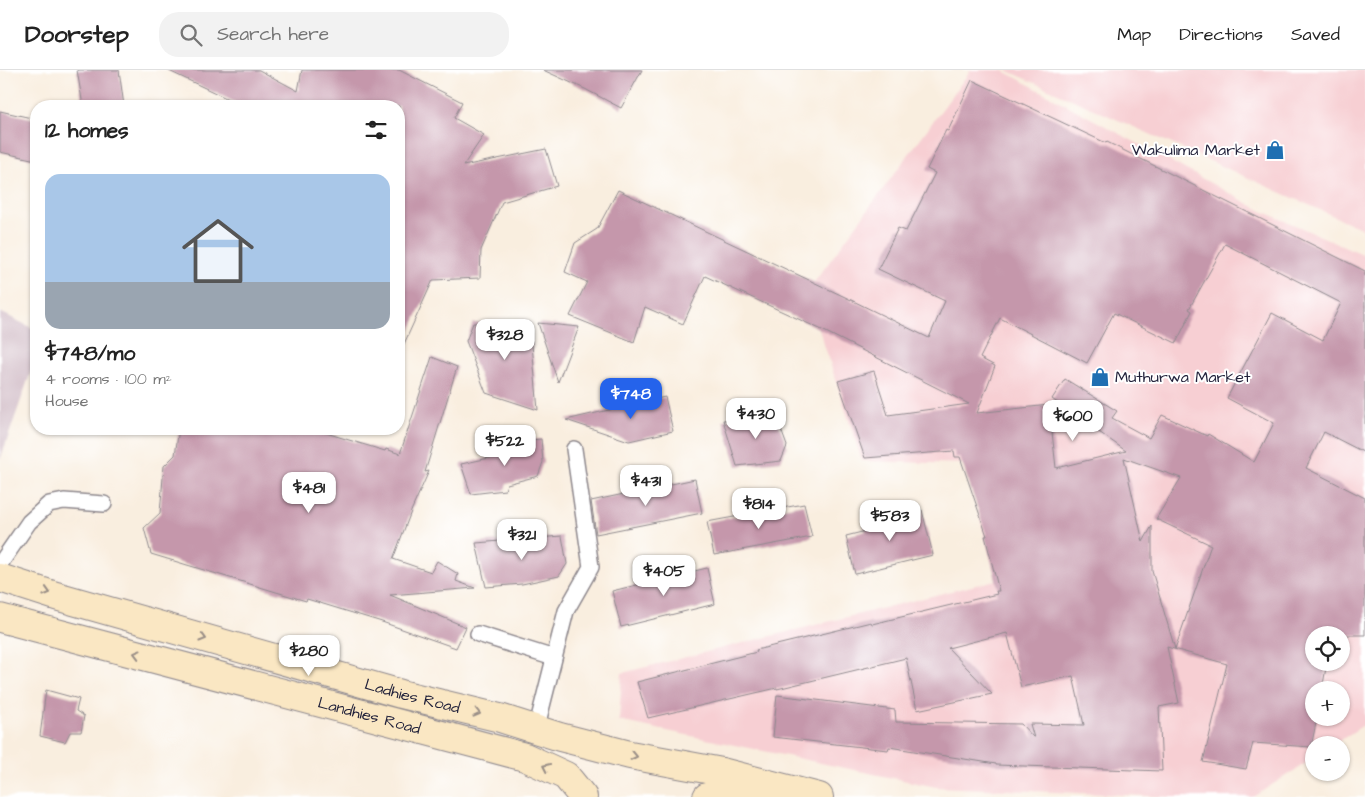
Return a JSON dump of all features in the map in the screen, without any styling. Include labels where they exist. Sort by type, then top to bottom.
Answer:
[{"type":"main road","name":"Ladhies Road","points":[[0,578],[401,694],[500,718],[560,737],[630,755],[722,772],[809,794]]},
{"type":"main road","name":"Landhies Road","points":[[0,618],[526,757],[566,776],[583,797]]},
{"type":"main road","points":[[707,797],[729,792],[809,794]]},
{"type":"lane","points":[[536,730],[566,610],[591,567],[574,449]]},
{"type":"lane","points":[[0,564],[29,522],[49,504],[64,500],[104,504]]},
{"type":"lane","points":[[478,634],[554,658]]},
{"type":"shaded area","name":"Muthurwa Market","points":[[971,70],[1002,70],[1262,211],[1365,255],[1365,724],[1347,736],[1305,736],[1305,764],[1253,797],[1173,797],[936,787],[619,721],[622,673],[996,580],[966,464],[862,461],[807,292]]},
{"type":"shaded area","name":"Wakulima Market","points":[[1006,70],[1365,70],[1365,230]]},
{"type":"shaded area","points":[[0,312],[30,327],[30,374],[0,460]]},
{"type":"building","points":[[77,70],[119,70],[123,100],[82,100]]},
{"type":"building","points":[[167,70],[259,70],[298,91],[302,70],[399,70],[462,102],[454,118],[484,135],[463,166],[546,149],[557,186],[502,202],[481,250],[480,278],[433,280],[405,342],[405,100],[230,100]]},
{"type":"building","points":[[543,70],[642,70],[621,108]]},
{"type":"building","name":"Muthurwa Market","points":[[972,80],[1107,142],[1365,271],[1365,453],[1324,432],[1306,468],[1365,498],[1365,635],[1350,635],[1350,626],[1305,626],[1305,671],[1325,671],[1324,681],[1305,681],[1305,726],[1315,726],[1313,736],[1305,736],[1305,747],[1253,743],[1246,769],[1203,762],[1227,664],[1167,647],[1179,703],[1159,707],[1162,771],[996,765],[889,747],[888,750],[773,737],[777,695],[895,710],[896,722],[1021,724],[1034,738],[1030,724],[1084,725],[1073,676],[1021,687],[1007,633],[948,648],[992,694],[917,710],[906,658],[648,718],[637,682],[757,652],[756,650],[997,594],[996,591],[999,591],[985,536],[987,536],[960,457],[955,457],[954,451],[865,458],[838,381],[874,371],[888,415],[969,404],[820,329],[705,276],[683,324],[645,307],[634,342],[570,316],[587,282],[565,272],[575,243],[597,229],[618,190],[929,338],[945,301],[878,269],[898,228],[906,231],[935,173],[927,169],[946,130],[948,131]],"holes":[[[1225,244],[1341,303],[1323,340],[1272,313],[1227,398],[1274,423],[1254,462],[1208,434],[1207,436],[1162,415],[1149,438],[1112,418],[1117,411],[1065,379],[1052,399],[1126,451],[1056,468],[1049,405],[977,413],[995,366],[980,358],[1000,318],[1087,363],[1114,313],[1176,343],[1192,311],[1189,309]],[[1124,458],[1181,478],[1156,519],[1211,545],[1175,649],[1152,571],[1152,526],[1143,542]]]},
{"type":"building","points":[[0,111],[30,118],[30,159],[0,152]]},
{"type":"building","points":[[473,323],[530,323],[538,410],[486,393],[466,341]]},
{"type":"building","points":[[538,323],[579,327],[558,382]]},
{"type":"building","points":[[432,357],[457,367],[425,472],[429,471],[393,559],[431,572],[437,561],[458,574],[456,581],[475,588],[390,595],[466,627],[456,648],[382,622],[151,554],[144,528],[160,513],[164,466],[175,455],[178,435],[333,435],[400,454]]},
{"type":"building","points":[[665,397],[673,431],[629,441],[566,420]]},
{"type":"building","points":[[776,416],[787,446],[781,461],[737,466],[723,420]]},
{"type":"building","points":[[541,439],[543,462],[538,476],[507,484],[505,490],[471,494],[461,464],[494,457],[498,443]]},
{"type":"building","points":[[695,479],[702,513],[596,534],[591,501]]},
{"type":"building","points":[[804,504],[812,537],[714,555],[707,522]]},
{"type":"building","points":[[922,510],[933,555],[855,574],[846,536],[866,531],[864,524]]},
{"type":"building","points":[[562,536],[567,564],[559,576],[522,584],[486,587],[476,543]]},
{"type":"building","points":[[707,568],[715,604],[621,627],[612,591]]},
{"type":"building","points":[[46,690],[79,699],[76,711],[84,716],[81,732],[70,732],[65,742],[40,736]]},
{"type":"place","name":"Wakulima Market","points":[[1275,150]]},
{"type":"place","name":"Muthurwa Market","points":[[1100,377]]}]
